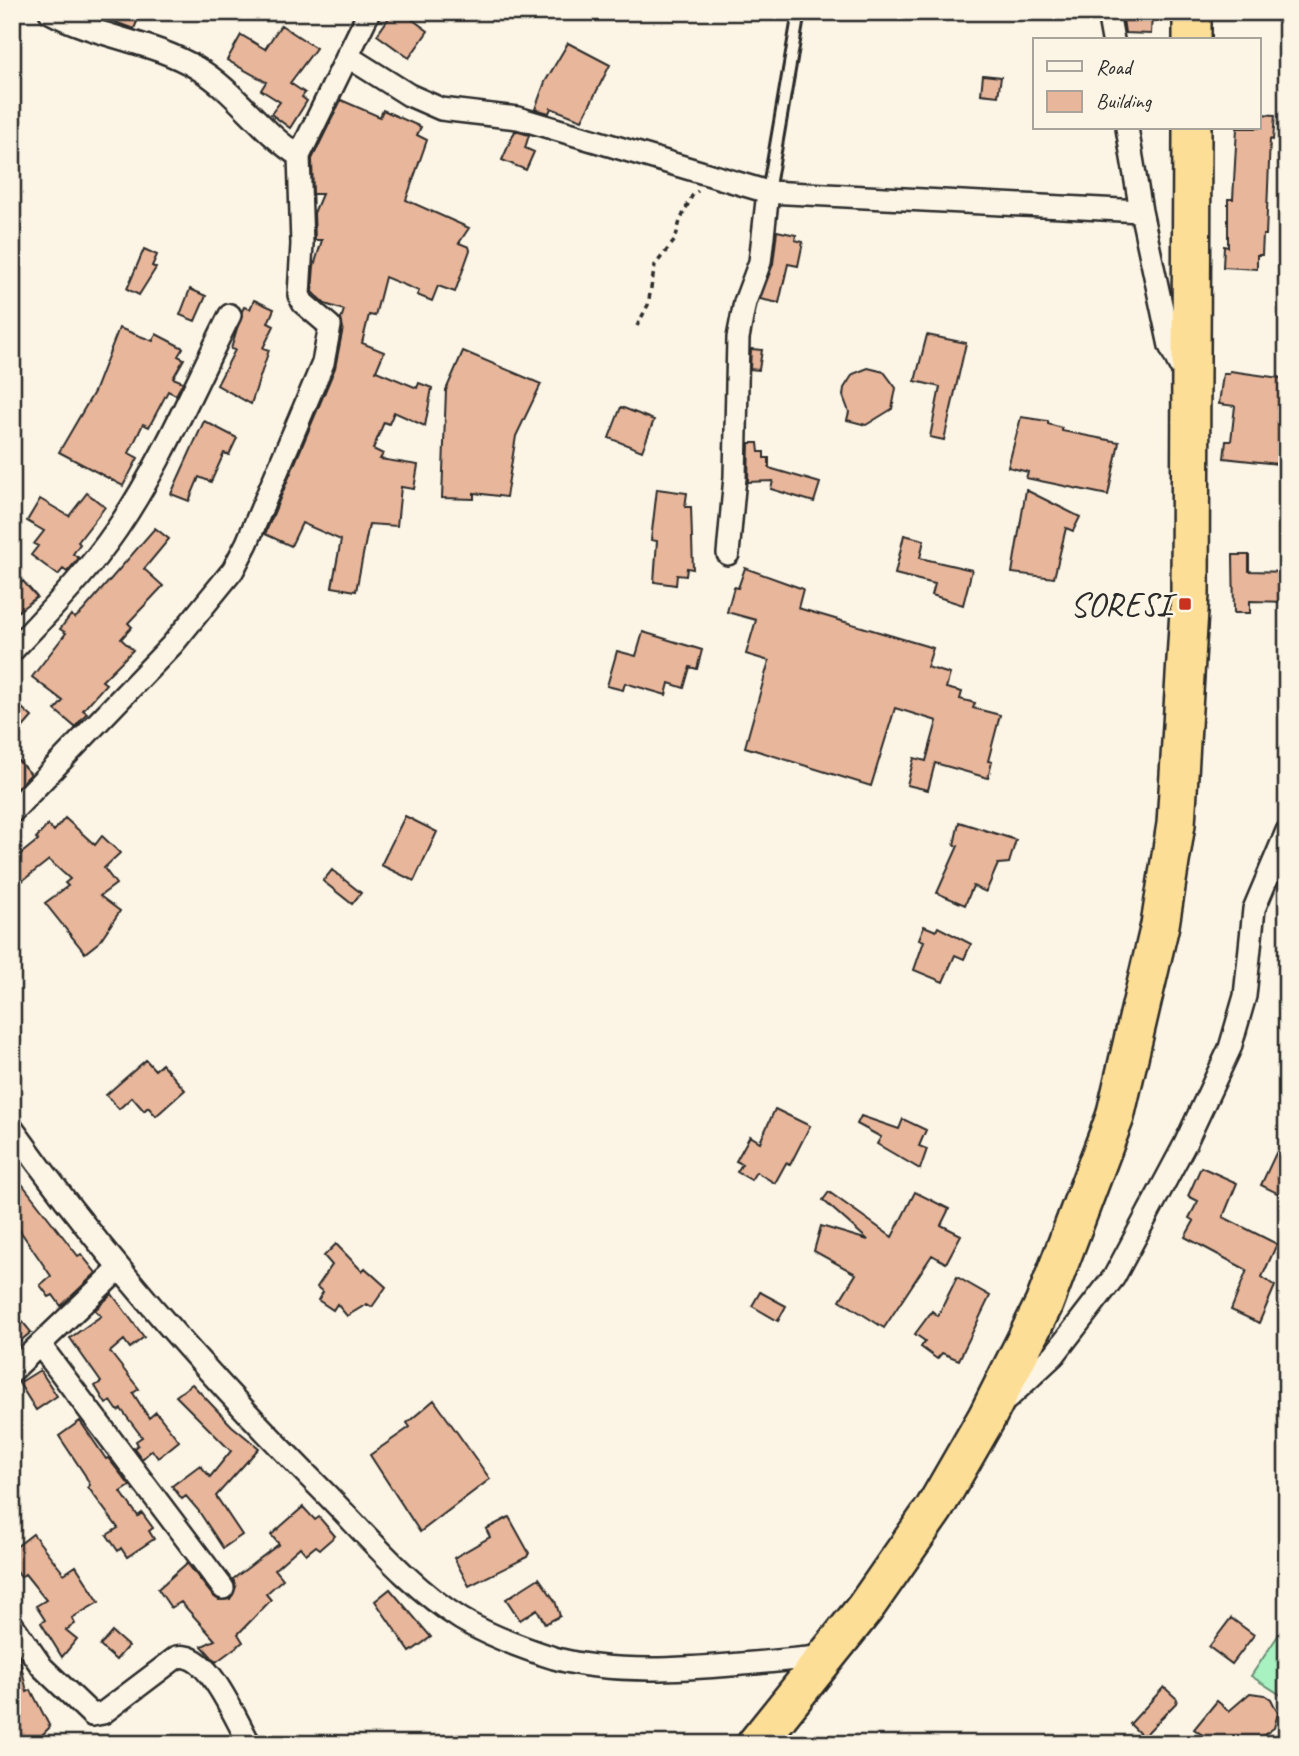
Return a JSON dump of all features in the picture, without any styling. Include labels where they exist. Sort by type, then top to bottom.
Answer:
[{"type":"highway","points":[[1192,12],[1192,38]]},
{"type":"highway","points":[[756,1744],[828,1657],[934,1509],[987,1417],[1044,1304],[1115,1117],[1160,925],[1175,824],[1190,594],[1192,130]]},
{"type":"street","points":[[50,12],[73,24],[174,57],[197,68],[219,84],[280,143],[299,156]]},
{"type":"street","points":[[12,812],[172,645],[226,579],[247,543],[323,363],[330,338],[330,326],[303,303],[299,295],[302,244],[299,156],[369,12]]},
{"type":"street","points":[[1108,12],[1113,38]]},
{"type":"street","points":[[347,56],[409,95],[441,109],[518,118],[713,178],[768,192],[1141,211]]},
{"type":"street","points":[[1127,130],[1141,211],[1170,346],[1179,364],[1191,375]]},
{"type":"street","points":[[728,554],[735,477],[738,338],[745,302],[760,262],[768,192]]},
{"type":"street","points":[[12,651],[88,568],[118,527],[160,453],[230,315]]},
{"type":"street","points":[[987,1417],[1054,1355],[1114,1277],[1185,1144],[1230,1048],[1245,996],[1254,909],[1287,831]]},
{"type":"street","points":[[12,1128],[119,1269],[165,1324],[294,1462],[424,1591],[462,1619],[510,1642],[556,1658],[613,1668],[705,1666],[828,1657]]},
{"type":"street","points":[[12,1371],[119,1269]]},
{"type":"street","points":[[40,1345],[223,1588]]},
{"type":"street","points":[[12,1624],[43,1667],[92,1714],[103,1713],[177,1657],[191,1657],[209,1672],[250,1744]]},
{"type":"lane","points":[[768,192],[799,12]]},
{"type":"path","points":[[637,326],[648,305],[656,265],[676,240],[692,196],[713,178]]},
{"type":"green space","points":[[1287,1622],[1287,1699],[1251,1676]]},
{"type":"building","points":[[88,12],[141,12],[134,29]]},
{"type":"building","points":[[393,12],[402,12],[428,31],[409,58],[377,35]]},
{"type":"building","points":[[1122,12],[1152,13],[1151,34],[1125,33]]},
{"type":"building","points":[[281,25],[316,48],[290,83],[305,93],[302,97],[307,101],[290,128],[271,114],[280,102],[261,90],[266,82],[227,60],[241,35],[265,49]]},
{"type":"building","points":[[568,43],[610,65],[582,120],[551,108],[549,113],[535,109],[545,82]]},
{"type":"building","points":[[983,75],[1001,77],[998,96],[981,94]]},
{"type":"building","points":[[341,100],[380,117],[383,110],[421,127],[417,135],[427,140],[406,200],[469,228],[459,243],[470,250],[455,292],[438,286],[432,301],[417,295],[419,291],[385,277],[375,316],[369,315],[362,343],[384,352],[376,371],[417,388],[419,383],[432,388],[425,426],[394,412],[389,424],[384,422],[373,449],[383,454],[380,459],[418,465],[414,489],[401,487],[397,526],[369,524],[356,591],[332,587],[341,540],[302,523],[291,546],[265,534],[335,368],[343,328],[341,319],[344,310],[325,304],[312,292],[314,266],[322,240],[315,240],[314,213],[322,194],[313,194],[312,159]]},
{"type":"building","points":[[1260,114],[1275,115],[1273,140],[1270,139],[1266,235],[1263,235],[1262,255],[1257,255],[1257,269],[1223,267],[1224,246],[1228,247],[1228,199],[1233,199],[1237,130],[1260,130]]},
{"type":"building","points":[[515,131],[529,135],[525,148],[534,152],[526,170],[502,160]]},
{"type":"building","points":[[777,231],[796,235],[795,240],[803,242],[798,266],[788,264],[779,303],[760,299],[773,264]]},
{"type":"building","points":[[144,249],[157,255],[152,266],[156,268],[139,295],[127,289]]},
{"type":"building","points":[[190,289],[206,296],[195,321],[180,315]]},
{"type":"building","points":[[254,300],[274,309],[268,323],[274,326],[263,348],[269,350],[251,404],[217,385],[235,350],[231,349],[242,311],[244,307],[250,309]]},
{"type":"building","points":[[119,328],[153,341],[156,334],[183,348],[178,356],[184,359],[173,378],[183,382],[176,395],[168,391],[149,427],[143,424],[129,453],[138,458],[123,486],[59,452],[94,392]]},
{"type":"building","points":[[927,335],[966,343],[944,440],[930,437],[940,387],[915,381]]},
{"type":"building","points":[[751,349],[762,350],[759,370],[750,369]]},
{"type":"building","points":[[463,351],[541,384],[516,436],[506,497],[474,493],[474,499],[442,498],[446,390]]},
{"type":"building","points":[[868,368],[884,372],[896,388],[892,409],[866,425],[847,420],[849,412],[843,396],[844,388],[853,374]]},
{"type":"building","points":[[1230,371],[1287,379],[1287,465],[1224,458],[1226,441],[1231,441],[1235,406],[1219,404],[1223,374],[1229,374]]},
{"type":"building","points":[[621,407],[654,420],[642,451],[609,438]]},
{"type":"building","points":[[1021,417],[1048,421],[1048,424],[1062,428],[1062,431],[1119,442],[1108,495],[1026,478],[1028,472],[1008,467]]},
{"type":"building","points":[[204,421],[237,438],[229,455],[224,453],[211,482],[199,477],[189,501],[171,494]]},
{"type":"building","points":[[749,443],[758,443],[759,452],[764,452],[764,458],[769,458],[769,468],[820,483],[814,502],[771,489],[773,481],[748,482]]},
{"type":"building","points":[[657,489],[687,493],[685,507],[691,507],[693,569],[687,568],[686,576],[677,575],[676,585],[654,582],[657,541],[651,540]]},
{"type":"building","points":[[1026,490],[1080,517],[1073,531],[1066,528],[1054,578],[1012,573]]},
{"type":"building","points":[[87,493],[105,507],[78,542],[80,544],[73,554],[79,558],[67,572],[63,569],[58,575],[31,555],[38,546],[34,544],[44,531],[27,521],[40,499],[69,516]]},
{"type":"building","points":[[155,528],[169,539],[144,569],[163,586],[128,623],[132,627],[121,639],[133,650],[102,681],[106,684],[83,710],[87,713],[75,727],[55,710],[63,701],[32,677],[66,633],[60,629],[71,615],[75,618],[83,611]]},
{"type":"building","points":[[904,535],[924,540],[920,558],[972,570],[963,605],[932,595],[935,584],[895,574]]},
{"type":"building","points":[[1233,555],[1249,555],[1249,571],[1287,572],[1285,602],[1250,601],[1250,613],[1234,613]]},
{"type":"building","points":[[745,568],[803,589],[798,608],[933,648],[927,667],[950,674],[946,688],[962,692],[960,699],[975,703],[973,708],[1000,715],[988,761],[992,762],[988,778],[935,763],[928,790],[907,785],[914,758],[926,761],[937,721],[895,708],[871,786],[745,747],[769,661],[746,654],[756,620],[727,612],[734,587],[738,588]]},
{"type":"building","points":[[23,581],[37,597],[12,616],[12,590]]},
{"type":"building","points":[[643,632],[702,650],[697,669],[690,667],[684,688],[669,683],[666,695],[625,683],[623,690],[607,686],[617,651],[636,656]]},
{"type":"building","points":[[12,699],[32,717],[12,740]]},
{"type":"building","points":[[12,754],[31,774],[12,793]]},
{"type":"building","points":[[405,816],[437,832],[414,881],[381,865]]},
{"type":"building","points":[[65,818],[95,845],[102,836],[120,853],[104,868],[116,884],[100,896],[120,911],[99,942],[85,953],[45,903],[68,886],[65,883],[70,879],[49,860],[12,889],[12,861],[38,840],[36,838],[48,825],[54,831]]},
{"type":"building","points":[[959,822],[1016,840],[1009,863],[998,864],[986,892],[973,886],[965,905],[937,893],[958,846],[954,845]]},
{"type":"building","points":[[332,870],[361,893],[352,904],[323,881]]},
{"type":"building","points":[[924,926],[936,931],[938,927],[971,944],[964,959],[955,955],[943,982],[914,970],[924,941],[919,939]]},
{"type":"building","points":[[146,1060],[155,1070],[162,1064],[185,1090],[156,1116],[148,1107],[144,1111],[132,1097],[119,1109],[106,1095]]},
{"type":"building","points":[[775,1109],[810,1126],[790,1165],[786,1163],[775,1183],[756,1172],[751,1180],[737,1172],[742,1164],[736,1161],[750,1136],[760,1142]]},
{"type":"building","points":[[861,1116],[899,1129],[903,1119],[926,1130],[919,1146],[927,1149],[920,1169],[877,1144],[881,1137],[857,1124]]},
{"type":"building","points":[[1276,1153],[1287,1158],[1287,1198],[1261,1185]]},
{"type":"building","points":[[1201,1167],[1237,1183],[1223,1217],[1277,1244],[1262,1277],[1275,1286],[1259,1323],[1231,1310],[1247,1270],[1185,1237],[1194,1221],[1189,1218],[1198,1201],[1188,1196]]},
{"type":"building","points":[[12,1171],[78,1256],[81,1254],[96,1273],[61,1306],[53,1295],[49,1297],[40,1285],[51,1276],[12,1219]]},
{"type":"building","points":[[829,1192],[892,1237],[915,1192],[949,1209],[941,1225],[961,1235],[946,1263],[932,1255],[884,1328],[840,1300],[856,1274],[814,1251],[821,1226],[868,1240],[823,1200]]},
{"type":"building","points":[[336,1244],[362,1271],[365,1268],[386,1287],[372,1307],[367,1304],[347,1316],[337,1304],[333,1310],[318,1300],[323,1292],[317,1287],[332,1265],[324,1256]]},
{"type":"building","points":[[957,1277],[990,1296],[959,1360],[942,1353],[937,1359],[921,1347],[925,1341],[915,1334],[932,1311],[938,1316]]},
{"type":"building","points":[[760,1292],[786,1306],[778,1321],[752,1306]]},
{"type":"building","points":[[112,1294],[144,1337],[130,1348],[124,1340],[110,1352],[139,1389],[133,1393],[149,1418],[156,1412],[179,1441],[158,1458],[152,1450],[142,1459],[134,1448],[138,1445],[136,1441],[142,1437],[121,1409],[118,1411],[111,1401],[106,1404],[95,1386],[101,1382],[70,1338],[101,1316],[95,1310]]},
{"type":"building","points":[[12,1309],[31,1332],[12,1348]]},
{"type":"building","points":[[40,1370],[57,1396],[36,1410],[19,1383]]},
{"type":"building","points":[[192,1384],[232,1426],[259,1448],[216,1496],[242,1535],[223,1548],[198,1510],[186,1496],[182,1499],[172,1486],[200,1465],[210,1477],[231,1451],[176,1396]]},
{"type":"building","points":[[434,1400],[490,1479],[420,1532],[370,1455],[410,1427],[407,1423]]},
{"type":"building","points":[[80,1421],[106,1459],[108,1458],[130,1486],[121,1492],[138,1516],[142,1513],[153,1528],[149,1531],[154,1539],[127,1557],[121,1548],[118,1551],[107,1535],[118,1528],[88,1487],[90,1485],[85,1475],[59,1436]]},
{"type":"building","points":[[303,1507],[315,1520],[319,1517],[335,1536],[320,1549],[316,1546],[306,1554],[300,1547],[275,1569],[283,1579],[266,1594],[271,1600],[238,1634],[243,1642],[216,1662],[202,1646],[215,1640],[181,1602],[171,1608],[158,1589],[187,1563],[213,1596],[219,1600],[230,1599],[236,1587],[233,1579],[279,1544],[271,1535]]},
{"type":"building","points":[[509,1517],[529,1553],[527,1557],[469,1586],[454,1558],[490,1537],[486,1529]]},
{"type":"building","points":[[33,1534],[64,1574],[76,1566],[99,1602],[72,1618],[75,1624],[66,1630],[77,1639],[62,1657],[41,1623],[45,1620],[36,1606],[46,1600],[25,1574],[21,1577],[12,1566],[12,1550]]},
{"type":"building","points":[[539,1578],[555,1601],[560,1616],[545,1624],[537,1609],[520,1620],[506,1599]]},
{"type":"building","points":[[390,1589],[431,1637],[410,1652],[375,1601]]},
{"type":"building","points":[[1231,1618],[1254,1635],[1232,1664],[1209,1647]]},
{"type":"building","points":[[112,1632],[128,1646],[116,1660],[100,1646]]},
{"type":"building","points":[[12,1656],[19,1656],[27,1692],[31,1690],[50,1727],[33,1744],[12,1744]]},
{"type":"building","points":[[1164,1687],[1177,1699],[1176,1703],[1143,1737],[1130,1724]]},
{"type":"building","points":[[1250,1693],[1265,1695],[1271,1699],[1278,1713],[1274,1728],[1261,1737],[1235,1739],[1238,1744],[1200,1744],[1205,1737],[1194,1729],[1217,1701],[1229,1711]]},
{"type":"place","name":"SORESI","points":[[1185,604]]}]
